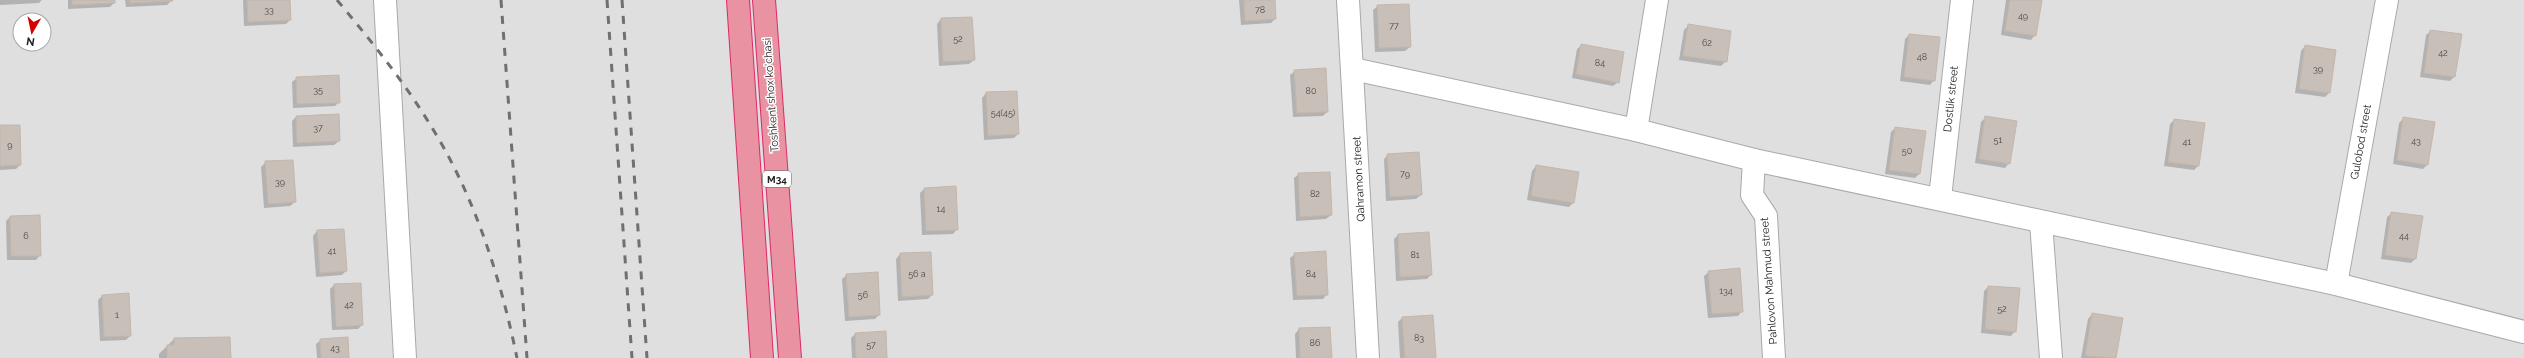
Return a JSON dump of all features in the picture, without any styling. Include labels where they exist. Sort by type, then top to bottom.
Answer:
[{"type":"highway","name":"M34","points":[[738,0],[762,358]]},
{"type":"highway","name":"Toshkent shox ko'chasi","points":[[764,0],[790,358]]},
{"type":"highway","points":[[744,80],[755,88],[760,87],[769,79]]},
{"type":"street","points":[[385,0],[405,358]]},
{"type":"street","name":"Qahramon street","points":[[1348,0],[1368,358]]},
{"type":"street","points":[[1636,130],[1657,0]]},
{"type":"street","name":"Dostlik street","points":[[1940,198],[1962,0]]},
{"type":"street","name":"Gulobod street","points":[[2336,284],[2387,0]]},
{"type":"street","points":[[1353,69],[1636,130],[1754,160],[1940,198],[2041,222],[2336,284],[2524,332]]},
{"type":"street","name":"Pahlovon Mahmud street","points":[[1754,160],[1752,195],[1766,216],[1774,358]]},
{"type":"street","points":[[2041,222],[2051,358]]},
{"type":"shaded area","points":[[0,0],[2524,0],[2524,358],[0,358]]},
{"type":"building","points":[[72,0],[115,0],[115,3],[72,5]]},
{"type":"building","points":[[130,0],[172,0],[173,1],[130,3]]},
{"type":"building","points":[[247,0],[290,0],[291,20],[248,22]]},
{"type":"building","points":[[1244,0],[1275,0],[1276,19],[1245,21]]},
{"type":"building","points":[[2010,0],[2042,0],[2036,36],[2005,31]]},
{"type":"building","points":[[1409,4],[1411,47],[1379,48],[1377,5]]},
{"type":"building","points":[[972,17],[975,60],[943,62],[941,18]]},
{"type":"building","points":[[1688,24],[1731,31],[1727,62],[1683,56]]},
{"type":"building","points":[[2430,30],[2462,34],[2455,77],[2424,73]]},
{"type":"building","points":[[1909,34],[1940,37],[1935,81],[1904,77]]},
{"type":"building","points":[[1581,44],[1624,52],[1619,83],[1576,74]]},
{"type":"building","points":[[2305,45],[2336,50],[2330,93],[2299,89]]},
{"type":"building","points":[[1326,68],[1328,112],[1297,113],[1294,70]]},
{"type":"building","points":[[339,75],[340,103],[297,104],[296,77]]},
{"type":"building","points":[[1017,91],[1019,134],[988,136],[986,92]]},
{"type":"building","points":[[339,114],[340,141],[297,143],[296,116]]},
{"type":"building","points":[[1985,116],[2017,121],[2010,164],[1979,159]]},
{"type":"building","points":[[2403,117],[2435,122],[2428,165],[2397,160]]},
{"type":"building","points":[[2174,119],[2205,123],[2199,166],[2168,162]]},
{"type":"building","points":[[0,125],[20,125],[21,165],[0,166]]},
{"type":"building","points":[[1895,127],[1926,131],[1920,174],[1889,170]]},
{"type":"building","points":[[1419,152],[1422,195],[1390,197],[1387,154]]},
{"type":"building","points":[[293,160],[296,202],[268,204],[265,161]]},
{"type":"building","points":[[1536,165],[1579,172],[1574,203],[1531,196]]},
{"type":"building","points":[[1330,172],[1332,215],[1300,217],[1298,173]]},
{"type":"building","points":[[956,186],[958,230],[926,231],[924,188]]},
{"type":"building","points":[[2391,212],[2423,216],[2416,259],[2385,255]]},
{"type":"building","points":[[40,215],[41,256],[11,256],[10,216]]},
{"type":"building","points":[[344,229],[347,271],[320,273],[317,230]]},
{"type":"building","points":[[1429,232],[1432,275],[1400,277],[1398,234]]},
{"type":"building","points":[[1326,251],[1328,295],[1297,296],[1294,253]]},
{"type":"building","points":[[931,252],[933,295],[902,297],[900,253]]},
{"type":"building","points":[[1740,268],[1743,312],[1712,314],[1708,271]]},
{"type":"building","points":[[878,272],[880,315],[849,317],[846,274]]},
{"type":"building","points":[[361,283],[363,325],[336,327],[334,284]]},
{"type":"building","points":[[1988,286],[2020,288],[2016,332],[1985,329]]},
{"type":"building","points":[[129,293],[131,336],[104,337],[102,295]]},
{"type":"building","points":[[2092,313],[2123,318],[2116,358],[2085,356]]},
{"type":"building","points":[[1433,315],[1436,358],[1405,358],[1402,317]]},
{"type":"building","points":[[1330,327],[1332,358],[1300,358],[1299,328]]},
{"type":"building","points":[[886,331],[887,358],[856,358],[855,333]]},
{"type":"building","points":[[230,337],[231,358],[167,358],[167,345],[174,345],[174,338]]},
{"type":"building","points":[[348,337],[349,358],[321,358],[320,339]]},
{"type":"railway","points":[[337,0],[400,80],[434,131],[449,157],[474,213],[495,270],[511,329],[517,358]]},
{"type":"railway","points":[[501,0],[527,358]]},
{"type":"railway","points":[[607,0],[632,358]]},
{"type":"railway","points":[[622,0],[647,358]]}]
